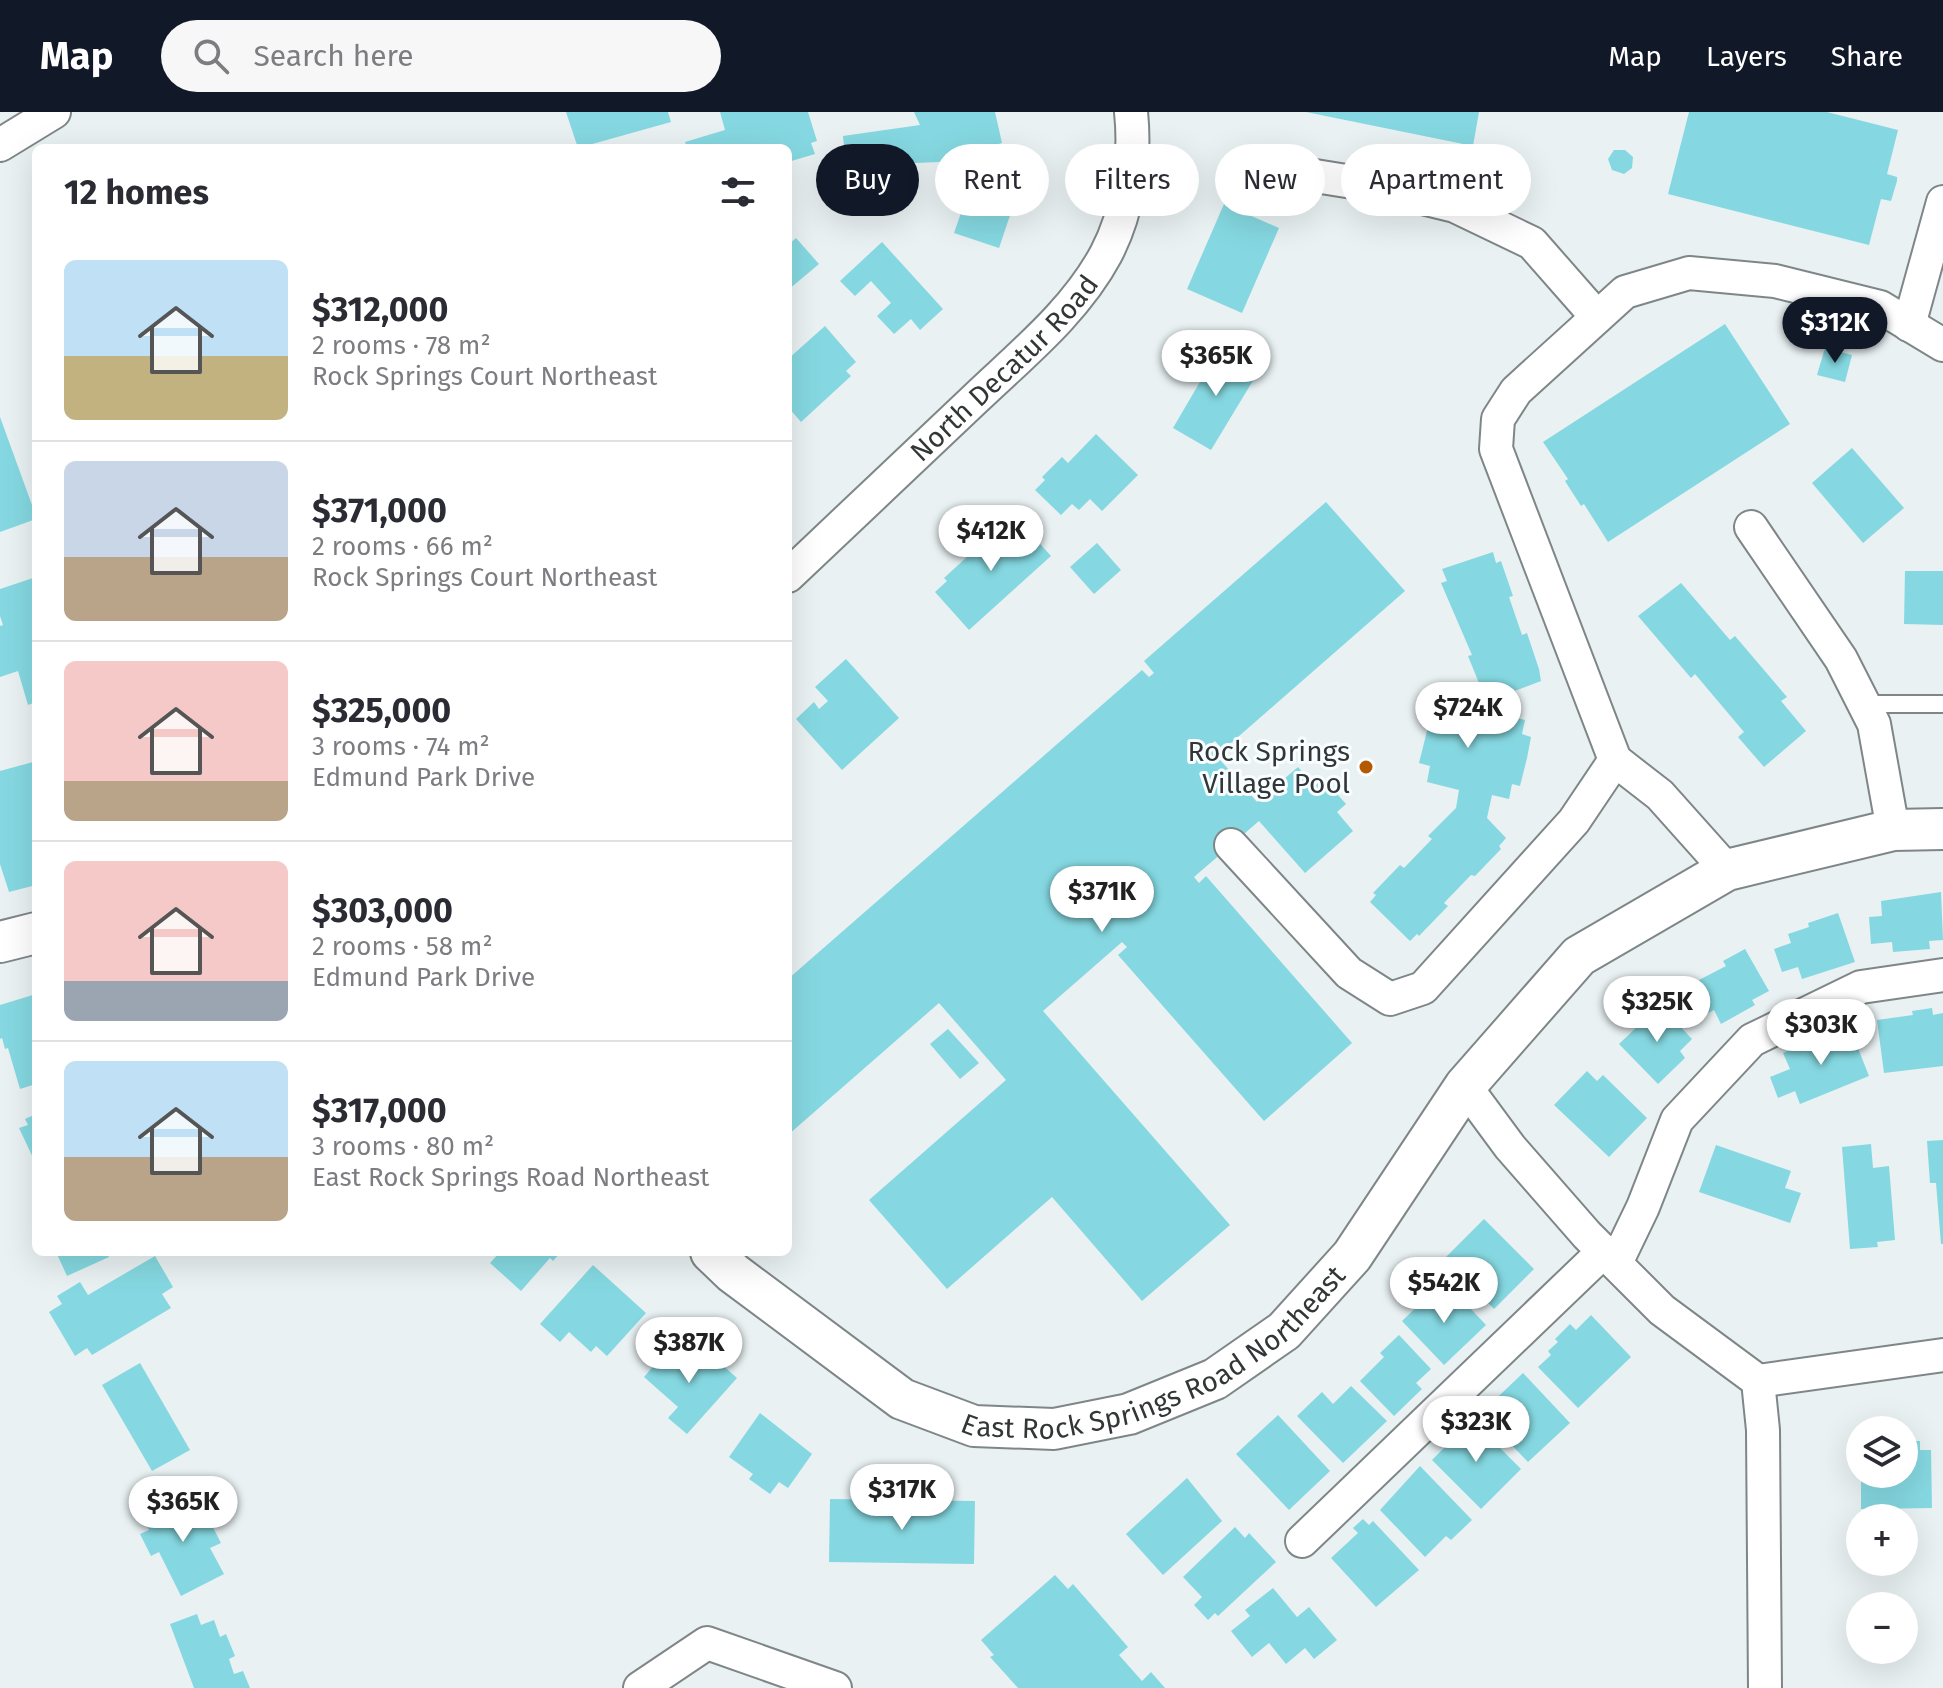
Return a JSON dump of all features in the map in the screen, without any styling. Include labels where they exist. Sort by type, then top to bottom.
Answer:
[{"type":"street","points":[[0,145],[54,112]]},
{"type":"street","name":"North Decatur Road","points":[[792,572],[1047,331],[1087,284],[1106,254],[1128,191],[1134,140],[1131,112]]},
{"type":"street","points":[[1325,178],[1455,206],[1532,243],[1597,317]]},
{"type":"street","points":[[1909,325],[1943,202]]},
{"type":"street","points":[[1727,870],[1660,795],[1615,760],[1496,449],[1498,419],[1516,391],[1625,292],[1689,273],[1775,281],[1880,307],[1943,345]]},
{"type":"street","points":[[1751,527],[1841,659],[1874,724],[1893,830]]},
{"type":"street","points":[[1231,845],[1349,973],[1390,999],[1423,988],[1574,821],[1615,760]]},
{"type":"street","name":"East Rock Springs Road Northeast","points":[[715,1256],[733,1273],[902,1399],[974,1426],[1054,1429],[1129,1414],[1215,1379],[1284,1331],[1352,1256],[1465,1086],[1579,956],[1727,870],[1893,830],[1943,829]]},
{"type":"street","points":[[0,942],[32,934]]},
{"type":"street","points":[[1302,1541],[1610,1257],[1643,1207],[1677,1120],[1752,1040],[1861,987],[1943,975]]},
{"type":"street","points":[[1465,1086],[1510,1147],[1662,1310],[1758,1381],[1943,1355]]},
{"type":"street","points":[[1758,1381],[1763,1430],[1765,1688]]},
{"type":"street","points":[[640,1688],[707,1643],[835,1688]]},
{"type":"lane","points":[[1864,704],[1943,704]]},
{"type":"building","points":[[566,112],[668,112],[671,122],[592,144],[577,144]]},
{"type":"building","points":[[720,112],[808,112],[817,141],[811,143],[815,154],[792,161],[792,144],[685,142],[725,130]]},
{"type":"building","points":[[914,112],[995,112],[1002,143],[935,144],[935,162],[919,163],[919,144],[844,144],[843,136],[920,125]]},
{"type":"building","points":[[1306,112],[1479,112],[1473,144]]},
{"type":"building","points":[[1689,112],[1827,112],[1898,130],[1887,174],[1897,177],[1897,181],[1891,201],[1881,199],[1869,245],[1668,194]]},
{"type":"building","points":[[1614,150],[1625,150],[1633,157],[1632,168],[1624,174],[1612,170],[1608,159]]},
{"type":"building","points":[[960,216],[1010,216],[999,248],[954,233]]},
{"type":"building","points":[[1219,216],[1252,216],[1279,228],[1242,313],[1187,289]]},
{"type":"building","points":[[796,238],[819,264],[792,287],[792,242]]},
{"type":"building","points":[[882,242],[943,309],[920,330],[911,319],[894,334],[877,316],[891,303],[871,281],[855,296],[840,281]]},
{"type":"building","points":[[1725,324],[1790,424],[1608,542],[1584,504],[1581,506],[1565,481],[1568,479],[1543,442]]},
{"type":"building","points":[[825,326],[856,362],[846,371],[851,376],[801,422],[792,412],[792,355]]},
{"type":"building","points":[[1221,346],[1260,369],[1211,450],[1173,428]]},
{"type":"building","points":[[1825,348],[1852,355],[1845,382],[1817,375]]},
{"type":"building","points":[[0,417],[32,505],[32,520],[0,532]]},
{"type":"building","points":[[1096,434],[1138,475],[1102,511],[1090,499],[1079,510],[1072,504],[1061,515],[1035,490],[1045,480],[1042,477],[1062,457],[1068,463]]},
{"type":"building","points":[[1852,448],[1904,508],[1863,543],[1812,483]]},
{"type":"building","points":[[1326,502],[1405,591],[1223,750],[1215,741],[1208,746],[1257,802],[1298,767],[1314,786],[1323,778],[1346,804],[1337,812],[1353,831],[1305,873],[1259,821],[1194,877],[1199,883],[1206,876],[1352,1043],[1264,1121],[1118,955],[1127,947],[1122,942],[1043,1011],[1230,1225],[1142,1301],[1052,1197],[947,1289],[869,1200],[1006,1080],[939,1003],[792,1132],[792,976],[1142,670],[1149,677],[1154,673],[1144,661]]},
{"type":"building","points":[[995,520],[1012,538],[1024,526],[1051,556],[969,630],[935,592],[947,581],[944,578],[980,545],[974,540]]},
{"type":"building","points":[[1097,543],[1121,570],[1094,594],[1070,567]]},
{"type":"building","points":[[1493,552],[1496,563],[1501,561],[1513,596],[1509,597],[1522,635],[1527,633],[1541,681],[1501,696],[1498,713],[1525,720],[1522,734],[1531,737],[1527,758],[1520,786],[1512,784],[1509,799],[1492,795],[1487,818],[1506,838],[1499,846],[1501,849],[1475,876],[1471,875],[1444,903],[1448,906],[1419,936],[1417,934],[1410,941],[1370,902],[1376,895],[1373,893],[1400,865],[1404,868],[1432,839],[1428,836],[1456,808],[1459,790],[1427,782],[1430,766],[1419,763],[1431,715],[1440,717],[1444,699],[1476,707],[1481,688],[1468,656],[1472,655],[1441,583],[1447,581],[1442,569]]},
{"type":"building","points":[[1905,571],[1943,571],[1943,625],[1904,624]]},
{"type":"building","points":[[32,578],[32,704],[28,705],[18,671],[0,677],[0,626],[3,625],[0,589]]},
{"type":"building","points":[[1681,583],[1730,640],[1735,636],[1787,697],[1781,701],[1806,731],[1764,767],[1738,737],[1744,732],[1695,674],[1691,678],[1638,616]]},
{"type":"building","points":[[846,659],[899,718],[842,770],[796,719],[814,702],[819,709],[828,701],[815,687]]},
{"type":"building","points":[[32,762],[32,886],[9,892],[0,864],[0,771]]},
{"type":"building","points":[[1941,892],[1943,940],[1929,941],[1930,949],[1893,952],[1892,942],[1871,944],[1869,917],[1882,916],[1881,901]]},
{"type":"building","points":[[1838,913],[1855,962],[1802,979],[1798,967],[1782,972],[1774,949],[1791,943],[1788,934]]},
{"type":"building","points":[[1745,949],[1769,991],[1752,1000],[1755,1005],[1721,1024],[1714,1010],[1699,1018],[1686,996],[1703,987],[1699,980],[1726,966],[1723,961]]},
{"type":"building","points":[[32,995],[32,1085],[20,1089],[8,1048],[5,1049],[0,1039],[0,1005]]},
{"type":"building","points":[[1660,1005],[1692,1039],[1680,1051],[1685,1058],[1658,1084],[1619,1044]]},
{"type":"building","points":[[1932,1008],[1933,1015],[1943,1013],[1943,1066],[1884,1073],[1877,1020],[1913,1015],[1912,1011]]},
{"type":"building","points":[[1850,1028],[1869,1076],[1800,1104],[1795,1091],[1778,1098],[1770,1077],[1790,1069],[1783,1053],[1800,1046],[1797,1041],[1813,1035],[1815,1041]]},
{"type":"building","points":[[948,1029],[979,1063],[960,1079],[930,1044]]},
{"type":"building","points":[[1587,1071],[1597,1081],[1603,1075],[1647,1118],[1609,1157],[1554,1105]]},
{"type":"building","points":[[32,1116],[32,1156],[19,1128],[28,1125],[25,1119]]},
{"type":"building","points":[[1943,1140],[1941,1244],[1936,1183],[1930,1183],[1927,1141]]},
{"type":"building","points":[[1871,1144],[1873,1168],[1889,1166],[1895,1240],[1877,1242],[1878,1247],[1850,1249],[1842,1147]]},
{"type":"building","points":[[1716,1145],[1791,1171],[1785,1188],[1801,1193],[1790,1223],[1699,1192]]},
{"type":"building","points":[[1484,1219],[1534,1269],[1494,1309],[1444,1259]]},
{"type":"building","points":[[58,1256],[109,1256],[109,1257],[67,1276]]},
{"type":"building","points":[[155,1256],[173,1287],[162,1294],[171,1308],[92,1355],[87,1348],[75,1356],[49,1312],[62,1304],[57,1296],[80,1282],[88,1295]]},
{"type":"building","points":[[496,1256],[557,1256],[553,1261],[550,1258],[521,1291],[490,1263]]},
{"type":"building","points":[[593,1265],[646,1313],[607,1356],[596,1346],[591,1352],[569,1332],[560,1342],[540,1324]]},
{"type":"building","points":[[1451,1288],[1486,1325],[1444,1365],[1402,1321],[1428,1296],[1435,1303]]},
{"type":"building","points":[[1591,1315],[1631,1357],[1578,1408],[1538,1367],[1551,1355],[1548,1351],[1558,1342],[1555,1339],[1570,1324],[1576,1330]]},
{"type":"building","points":[[1399,1335],[1431,1369],[1416,1383],[1422,1389],[1394,1416],[1360,1381],[1384,1357],[1380,1353]]},
{"type":"building","points":[[675,1341],[703,1366],[712,1356],[737,1378],[687,1434],[668,1418],[678,1407],[644,1377]]},
{"type":"building","points":[[140,1363],[190,1450],[152,1471],[102,1385]]},
{"type":"building","points":[[1523,1373],[1570,1423],[1528,1462],[1481,1413]]},
{"type":"building","points":[[1351,1386],[1387,1421],[1343,1463],[1297,1416],[1322,1392],[1333,1404]]},
{"type":"building","points":[[760,1413],[812,1454],[788,1488],[779,1482],[770,1494],[749,1479],[753,1474],[729,1457]]},
{"type":"building","points":[[1278,1415],[1330,1471],[1289,1510],[1236,1454]]},
{"type":"building","points":[[1472,1420],[1521,1469],[1481,1509],[1432,1460]]},
{"type":"building","points":[[1918,1441],[1920,1450],[1931,1450],[1932,1508],[1918,1508],[1918,1504],[1861,1504],[1861,1488],[1918,1488]]},
{"type":"building","points":[[1420,1466],[1472,1520],[1451,1540],[1446,1536],[1425,1557],[1380,1510]]},
{"type":"building","points":[[1187,1478],[1222,1521],[1163,1575],[1126,1534]]},
{"type":"building","points":[[184,1494],[201,1526],[210,1522],[221,1543],[210,1548],[224,1574],[181,1596],[159,1552],[151,1556],[140,1534],[149,1530],[142,1515]]},
{"type":"building","points":[[830,1499],[975,1501],[974,1564],[829,1562]]},
{"type":"building","points":[[1363,1519],[1369,1525],[1373,1521],[1419,1570],[1376,1607],[1331,1558],[1358,1533],[1353,1528]]},
{"type":"building","points":[[1235,1527],[1245,1538],[1249,1533],[1276,1562],[1218,1616],[1215,1613],[1208,1620],[1194,1605],[1202,1597],[1183,1577]]},
{"type":"building","points":[[1055,1575],[1068,1589],[1073,1584],[1128,1647],[1119,1655],[1142,1681],[1151,1672],[1165,1688],[1018,1688],[990,1657],[994,1655],[981,1640]]},
{"type":"building","points":[[1273,1588],[1297,1617],[1309,1607],[1337,1640],[1314,1659],[1305,1648],[1286,1664],[1269,1643],[1252,1657],[1231,1631],[1250,1616],[1245,1610]]},
{"type":"building","points":[[197,1614],[201,1625],[214,1620],[220,1637],[226,1634],[235,1656],[229,1659],[234,1674],[243,1671],[250,1688],[194,1688],[170,1624]]},
{"type":"place","name":"Rock Springs Village Pool","points":[[1366,767]]}]
